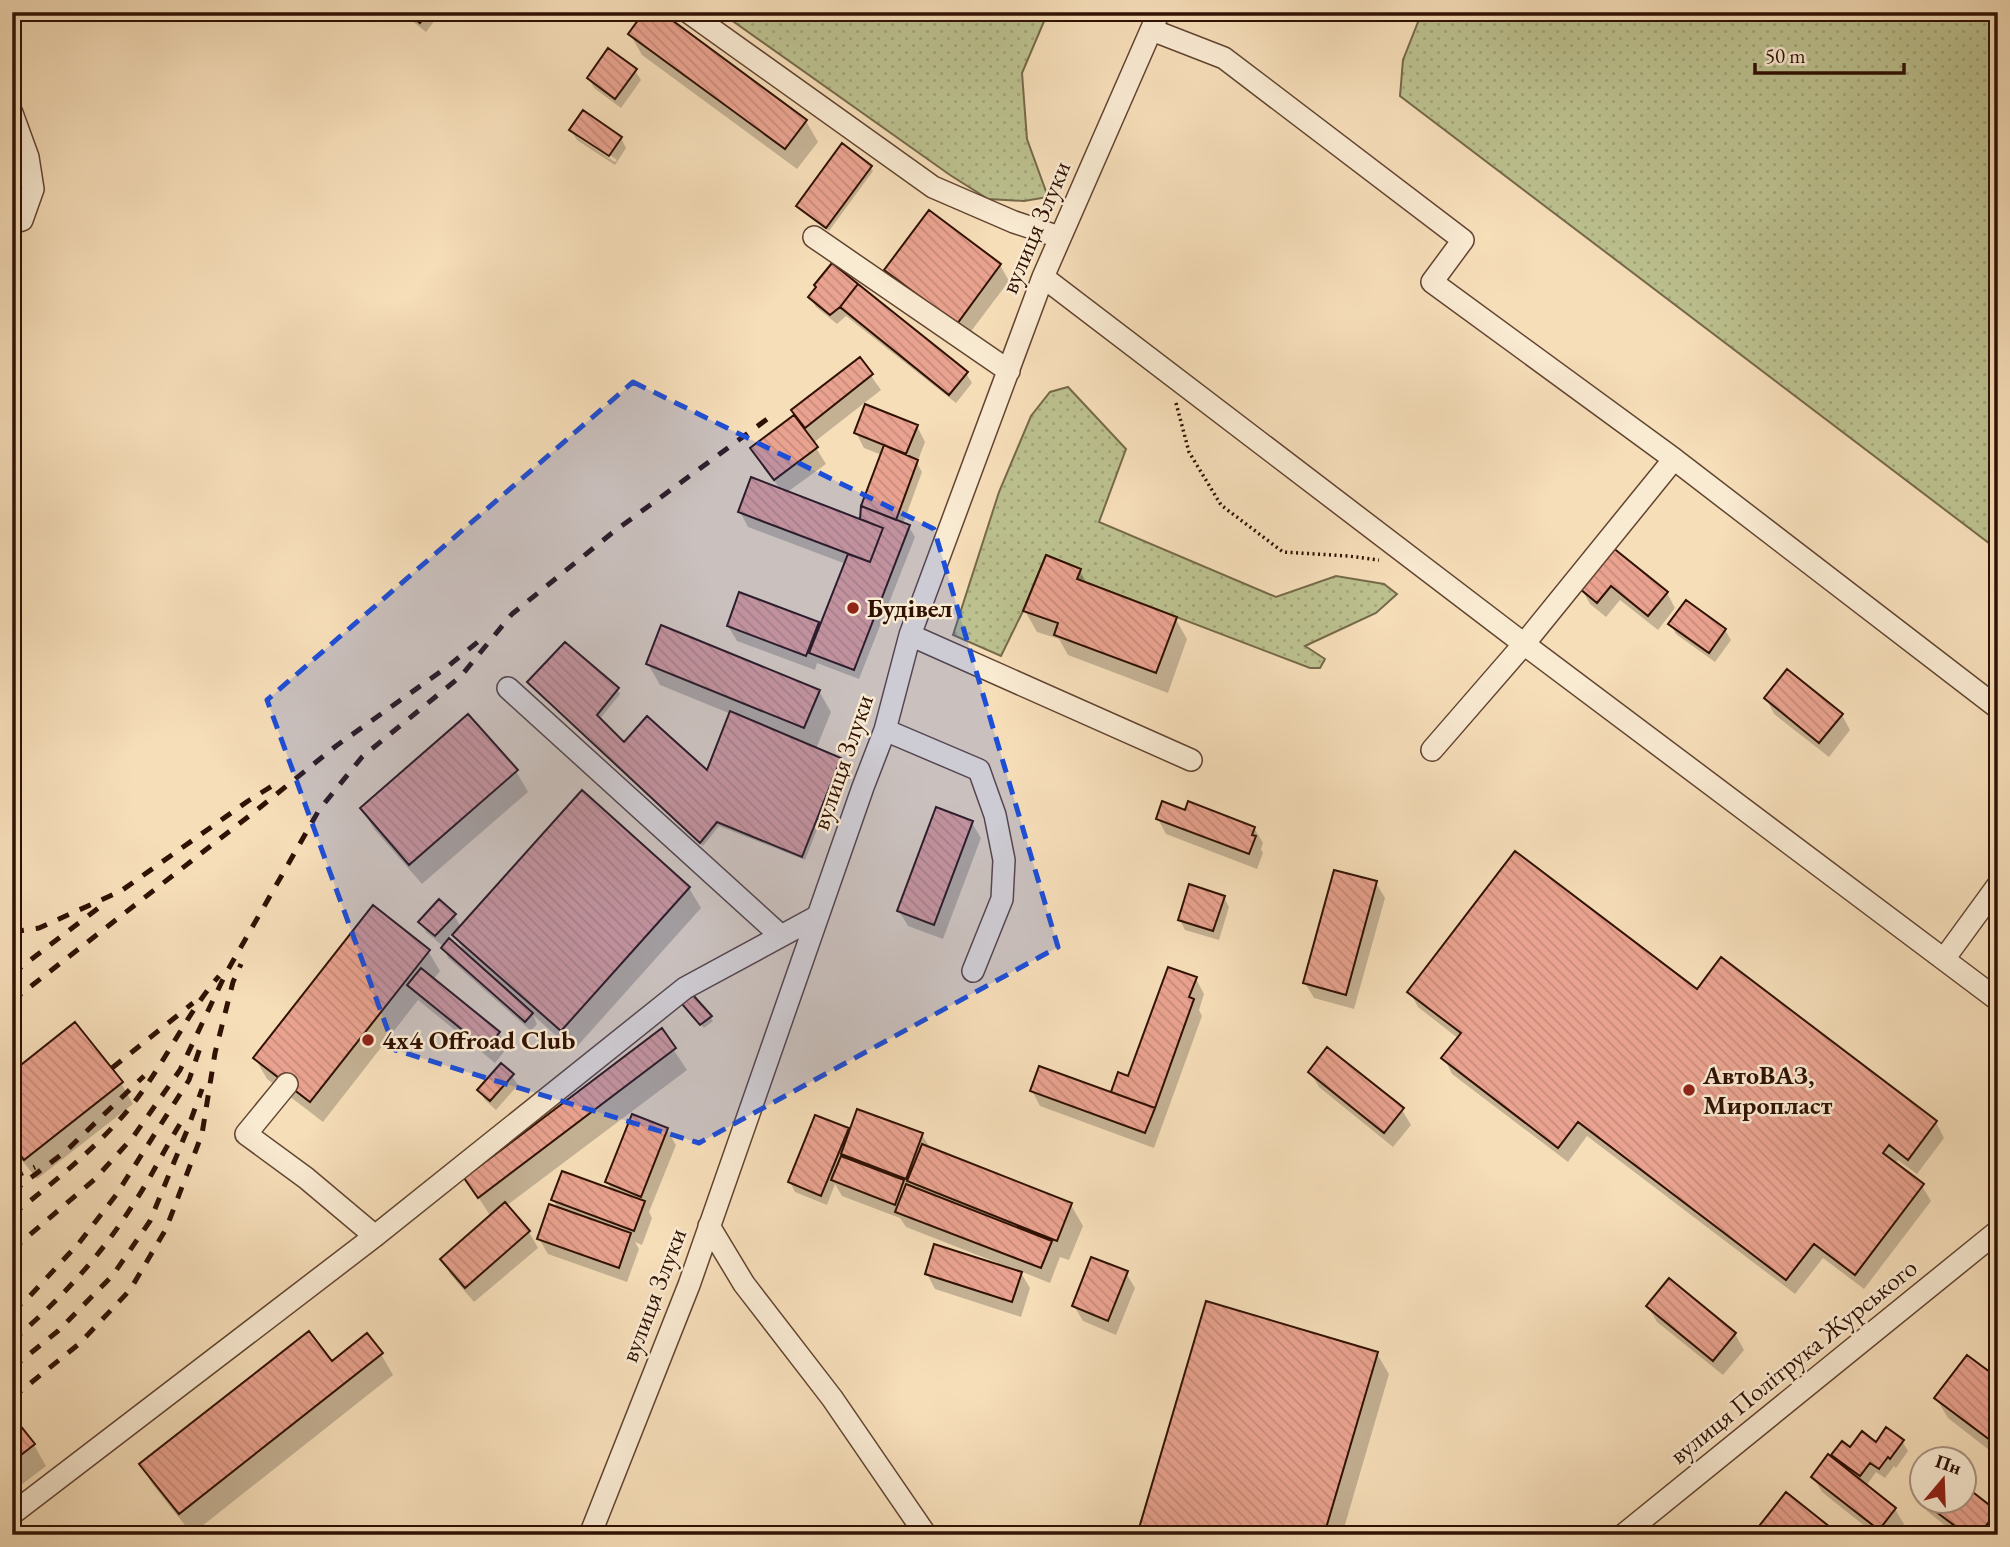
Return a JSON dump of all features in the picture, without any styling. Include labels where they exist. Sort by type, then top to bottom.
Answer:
[{"type":"street","points":[[688,12],[933,187],[1014,222],[1059,237]]},
{"type":"street","points":[[1155,21],[1224,58],[1463,240],[1432,282],[1674,459],[1998,708]]},
{"type":"street","name":"вулиця Злуки","points":[[590,1535],[688,1285],[885,730],[910,635],[1043,277],[1155,21]]},
{"type":"street","points":[[12,113],[28,157],[33,189],[22,220],[12,223]]},
{"type":"street","points":[[814,237],[1009,371]]},
{"type":"street","points":[[1043,277],[1524,644],[1998,1000]]},
{"type":"street","points":[[1432,751],[1524,644],[1674,459]]},
{"type":"street","points":[[910,635],[1191,760]]},
{"type":"street","points":[[508,688],[781,936]]},
{"type":"street","points":[[885,730],[979,769],[995,815],[1004,860],[1002,900],[974,971]]},
{"type":"street","points":[[1944,959],[1998,885]]},
{"type":"street","points":[[12,1514],[375,1236],[685,988],[818,916]]},
{"type":"street","points":[[287,1084],[246,1134],[306,1178],[375,1236]]},
{"type":"street","points":[[709,1226],[744,1284],[832,1398],[926,1535]]},
{"type":"street","name":"вулиця Політрука Журського","points":[[1623,1535],[1998,1231]]},
{"type":"path","points":[[1167,372],[1189,452],[1222,505],[1283,552],[1385,561]]},
{"type":"highlighted area","points":[[633,382],[934,529],[1058,947],[699,1143],[395,1050],[267,700]]},
{"type":"green space","points":[[720,12],[1048,12],[1022,73],[1027,139],[1048,197],[1024,201],[988,199]]},
{"type":"green space","points":[[1422,12],[1998,12],[1998,550],[1400,96],[1403,60]]},
{"type":"green space","points":[[1068,387],[1126,449],[1099,522],[1276,597],[1336,576],[1384,584],[1397,594],[1376,613],[1305,646],[1325,659],[1320,668],[1310,668],[1077,579],[1081,569],[1046,555],[1001,656],[953,635],[999,492],[1031,416],[1050,392]]},
{"type":"building","points":[[406,12],[428,12],[420,23]]},
{"type":"building","points":[[644,12],[661,12],[807,120],[785,149],[628,34]]},
{"type":"building","points":[[608,48],[637,69],[615,99],[587,78]]},
{"type":"building","points":[[583,110],[622,137],[609,156],[569,130]]},
{"type":"building","points":[[842,143],[872,166],[826,228],[796,206]]},
{"type":"building","points":[[929,210],[1001,264],[957,324],[884,270]]},
{"type":"building","points":[[832,263],[858,284],[830,315],[808,297]]},
{"type":"building","points":[[858,284],[968,372],[949,395],[840,307]]},
{"type":"building","points":[[860,357],[873,374],[805,428],[791,410]]},
{"type":"building","points":[[865,404],[918,425],[906,454],[854,433]]},
{"type":"building","points":[[794,415],[818,447],[774,480],[750,448]]},
{"type":"building","points":[[884,445],[918,460],[896,520],[861,506]]},
{"type":"building","points":[[751,477],[883,528],[870,562],[738,512]]},
{"type":"building","name":"Будівел","points":[[861,506],[910,525],[854,670],[809,653],[848,554],[870,562],[883,528],[860,519]]},
{"type":"building","points":[[1612,547],[1668,592],[1648,616],[1611,586],[1597,603],[1579,588]]},
{"type":"building","points":[[1046,555],[1081,569],[1077,579],[1177,617],[1156,673],[1054,635],[1058,623],[1023,611]]},
{"type":"building","points":[[739,592],[819,622],[806,656],[727,626]]},
{"type":"building","points":[[1686,600],[1726,629],[1709,653],[1668,624]]},
{"type":"building","points":[[661,625],[820,690],[804,728],[646,664]]},
{"type":"building","points":[[565,642],[619,688],[597,715],[624,742],[647,716],[707,770],[730,711],[841,758],[802,857],[717,822],[700,843],[527,682]]},
{"type":"building","points":[[1787,669],[1843,714],[1819,743],[1764,698]]},
{"type":"building","points":[[468,714],[518,770],[409,865],[360,808]]},
{"type":"building","points":[[582,790],[690,887],[561,1031],[452,935]]},
{"type":"building","points":[[1162,801],[1185,810],[1188,801],[1255,827],[1252,835],[1256,836],[1249,854],[1156,819]]},
{"type":"building","points":[[936,807],[973,821],[934,925],[897,911]]},
{"type":"building","name":"АвтоВАЗ, Миропласт","points":[[1515,851],[1697,989],[1721,957],[1937,1121],[1908,1160],[1889,1145],[1883,1153],[1924,1184],[1855,1275],[1814,1244],[1786,1280],[1578,1122],[1558,1148],[1441,1058],[1461,1033],[1407,992]]},
{"type":"building","points":[[1334,870],[1377,881],[1346,995],[1303,983]]},
{"type":"building","points":[[1189,884],[1225,896],[1213,931],[1178,920]]},
{"type":"building","points":[[439,899],[456,914],[435,936],[418,922]]},
{"type":"building","points":[[373,905],[430,950],[310,1102],[253,1058]]},
{"type":"building","points":[[449,938],[533,1013],[525,1022],[441,948]]},
{"type":"building","points":[[1168,967],[1197,977],[1189,997],[1194,999],[1155,1108],[1111,1092],[1118,1072],[1128,1076]]},
{"type":"building","points":[[421,968],[500,1032],[486,1049],[407,985]]},
{"type":"building","points":[[693,995],[712,1016],[700,1025],[682,1004]]},
{"type":"building","points":[[75,1022],[123,1082],[24,1160],[12,1144],[12,1072]]},
{"type":"building","points":[[662,1028],[676,1048],[478,1198],[464,1178]]},
{"type":"building","points":[[1327,1047],[1404,1108],[1384,1133],[1308,1072]]},
{"type":"building","points":[[501,1063],[514,1074],[490,1101],[477,1090]]},
{"type":"building","points":[[1039,1066],[1155,1108],[1145,1133],[1030,1091]]},
{"type":"building","points":[[857,1109],[923,1133],[906,1179],[841,1154]]},
{"type":"building","points":[[632,1114],[668,1128],[641,1197],[605,1182]]},
{"type":"building","points":[[815,1115],[849,1128],[821,1196],[788,1182]]},
{"type":"building","points":[[922,1144],[1072,1203],[1057,1241],[907,1181]]},
{"type":"building","points":[[841,1156],[904,1180],[895,1205],[831,1180]]},
{"type":"building","points":[[562,1171],[645,1201],[634,1231],[551,1200]]},
{"type":"building","points":[[906,1184],[1052,1241],[1041,1268],[895,1212]]},
{"type":"building","points":[[505,1202],[530,1231],[465,1288],[440,1259]]},
{"type":"building","points":[[549,1204],[631,1233],[619,1268],[537,1239]]},
{"type":"building","points":[[934,1244],[1022,1272],[1012,1302],[925,1274]]},
{"type":"building","points":[[1091,1257],[1128,1271],[1108,1321],[1072,1306]]},
{"type":"building","points":[[1669,1278],[1736,1333],[1713,1361],[1646,1306]]},
{"type":"building","points":[[1206,1301],[1378,1352],[1324,1535],[1137,1535]]},
{"type":"building","points":[[309,1331],[332,1361],[367,1333],[383,1353],[179,1514],[139,1464]]},
{"type":"building","points":[[1967,1355],[1998,1378],[1998,1446],[1934,1398]]},
{"type":"building","points":[[12,1415],[35,1444],[12,1462]]},
{"type":"building","points":[[1886,1427],[1904,1440],[1879,1469],[1870,1463],[1860,1476],[1831,1455],[1842,1441],[1850,1447],[1862,1431],[1876,1442]]},
{"type":"building","points":[[1828,1454],[1896,1508],[1879,1530],[1811,1477]]},
{"type":"building","points":[[1786,1492],[1840,1535],[1752,1535]]},
{"type":"building","points":[[1979,1497],[1997,1511],[1979,1535],[1967,1535],[1942,1516],[1979,1516]]},
{"type":"railway","points":[[12,1250],[95,1179],[133,1137],[180,1070],[225,975],[319,810],[362,757],[461,676],[512,614],[612,533],[770,417]]},
{"type":"railway","points":[[12,1001],[336,746],[447,667],[485,636]]},
{"type":"railway","points":[[12,932],[39,928],[121,891],[280,781]]},
{"type":"railway","points":[[12,974],[101,906]]},
{"type":"railway","points":[[12,1398],[79,1344],[130,1290],[166,1229],[202,1134],[215,1053],[233,982],[241,964]]},
{"type":"railway","points":[[12,1215],[87,1152],[128,1110],[219,976]]},
{"type":"railway","points":[[112,1068],[193,1003]]},
{"type":"railway","points":[[12,1311],[28,1298],[79,1243],[116,1195],[189,1080],[201,1045]]},
{"type":"railway","points":[[12,1192],[66,1151],[144,1076]]},
{"type":"railway","points":[[12,1368],[58,1331],[113,1275],[150,1221],[202,1089]]},
{"type":"railway","points":[[12,1341],[63,1294],[108,1241],[141,1193],[183,1119]]},
{"type":"railway","points":[[12,1178],[35,1167]]},
{"type":"place","name":"Будівел","points":[[853,608]]},
{"type":"place","name":"4x4 Offroad Club","points":[[368,1040]]},
{"type":"place","name":"АвтоВАЗ, Миропласт","points":[[1689,1090]]}]
